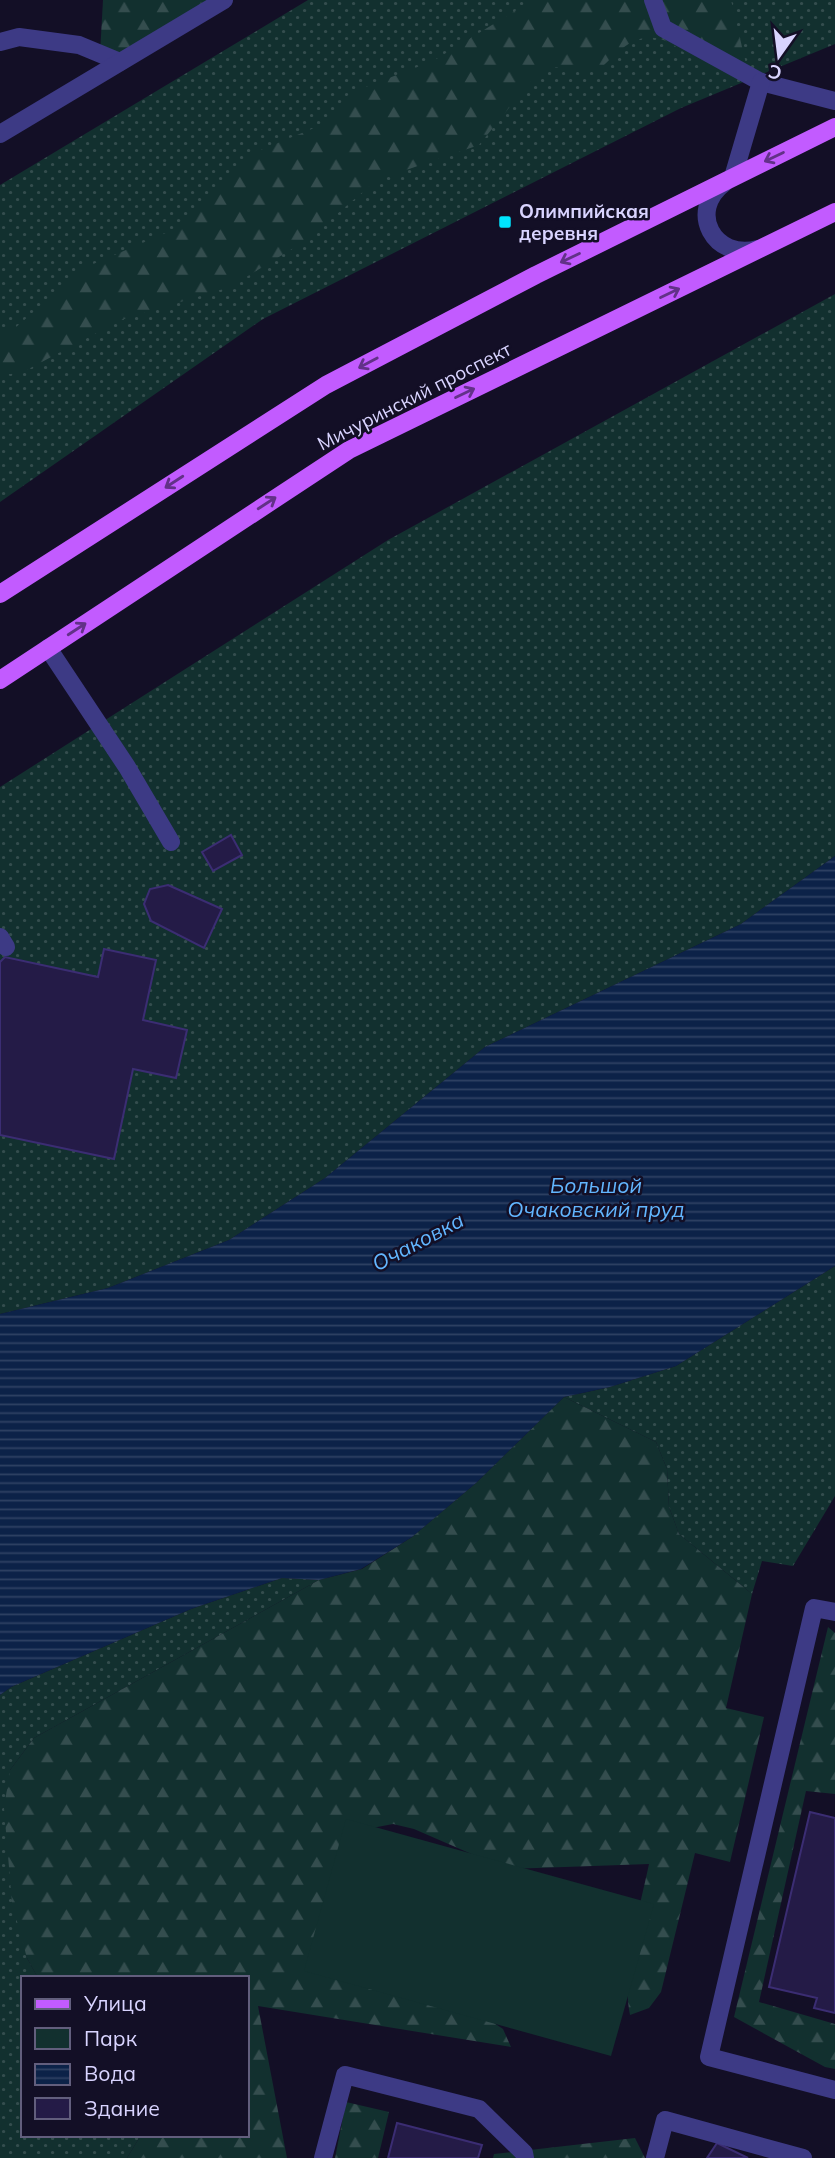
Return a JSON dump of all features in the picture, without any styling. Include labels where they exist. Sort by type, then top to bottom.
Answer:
[{"type":"main road","points":[[0,594],[326,385],[536,275],[835,127]]},
{"type":"main road","name":"Мичуринский проспект","points":[[0,680],[349,450],[835,212]]},
{"type":"street","points":[[0,134],[224,0]]},
{"type":"street","points":[[653,0],[663,28],[761,82],[835,101]]},
{"type":"street","points":[[0,41],[19,37],[79,45],[120,62]]},
{"type":"street","points":[[761,82],[730,179],[715,189],[708,202],[706,217],[710,231],[719,243],[732,250],[747,252],[761,248]]},
{"type":"street","points":[[48,648],[127,767],[171,842]]},
{"type":"street","points":[[835,1612],[814,1608],[709,2057],[835,2090]]},
{"type":"street","points":[[323,2158],[345,2075],[479,2109],[524,2153],[525,2158]]},
{"type":"street","points":[[655,2158],[665,2120],[803,2158]]},
{"type":"green space","points":[[103,0],[224,0],[120,62],[100,54]]},
{"type":"green space","points":[[308,0],[835,0],[835,44],[681,108],[263,319],[0,502],[0,185]]},
{"type":"green space","points":[[533,0],[731,0],[746,64],[728,71],[712,69],[668,42],[657,38],[644,38],[630,43],[596,72],[553,67],[534,77],[479,145],[377,180],[305,241],[230,287],[121,320],[21,373],[0,375],[0,335],[15,328],[84,268],[182,226],[258,151],[319,126],[350,93],[433,61]]},
{"type":"green space","points":[[835,294],[835,856],[741,924],[485,1047],[325,1178],[229,1240],[108,1288],[0,1314],[0,787],[388,540]]},
{"type":"green space","points":[[835,1266],[835,1496],[793,1566],[762,1561],[752,1594],[679,1534],[669,1507],[667,1469],[656,1442],[564,1397],[610,1387],[676,1366]]},
{"type":"green space","points":[[564,1397],[656,1442],[667,1469],[669,1507],[679,1534],[752,1594],[726,1708],[764,1717],[730,1862],[695,1853],[661,1992],[649,2008],[630,2015],[630,1960],[649,1864],[506,1869],[414,1829],[393,1824],[372,1828],[470,2007],[503,2029],[511,2047],[258,2006],[287,2158],[127,2158],[140,2137],[248,2137],[248,1976],[37,1976],[27,1958],[12,1903],[4,1808],[10,1770],[34,1738],[319,1580],[362,1569],[412,1537],[476,1483]]},
{"type":"green space","points":[[282,1578],[319,1580],[34,1738],[10,1770],[27,1958],[37,1976],[21,1976],[21,2137],[140,2137],[127,2158],[0,2158],[0,1695],[11,1687],[191,1609]]},
{"type":"green space","points":[[828,1627],[835,1633],[835,1794],[806,1791],[759,2002],[835,2024],[835,2069],[825,2067],[734,2017]]},
{"type":"green space","points":[[346,1819],[654,1904],[611,2056],[304,1971]]},
{"type":"green space","points":[[346,2102],[389,2112],[378,2158],[335,2158]]},
{"type":"green space","points":[[635,2138],[645,2158],[493,2158],[494,2154]]},
{"type":"water","name":"Большой Очаковский пруд","points":[[835,856],[835,1266],[676,1366],[610,1387],[564,1397],[476,1483],[412,1537],[361,1569],[319,1580],[282,1578],[191,1609],[11,1687],[0,1695],[0,1314],[108,1288],[229,1240],[325,1178],[485,1047],[741,924]]},
{"type":"building","points":[[231,835],[242,855],[213,871],[202,852]]},
{"type":"building","points":[[168,885],[222,909],[204,948],[151,921],[144,904],[150,889]]},
{"type":"building","points":[[104,949],[156,960],[143,1020],[187,1030],[176,1078],[133,1069],[114,1159],[0,1135],[0,962],[5,957],[98,977]]},
{"type":"building","points":[[810,1812],[835,1818],[835,2013],[814,2008],[817,1998],[769,1987]]},
{"type":"building","points":[[397,2123],[482,2145],[478,2158],[388,2158]]},
{"type":"building","points":[[717,2143],[748,2158],[707,2158]]},
{"type":"place","name":"Олимпийская деревня","points":[[505,222]]},
{"type":"water label","name":"Очаковка","points":[[418,1242]]}]
